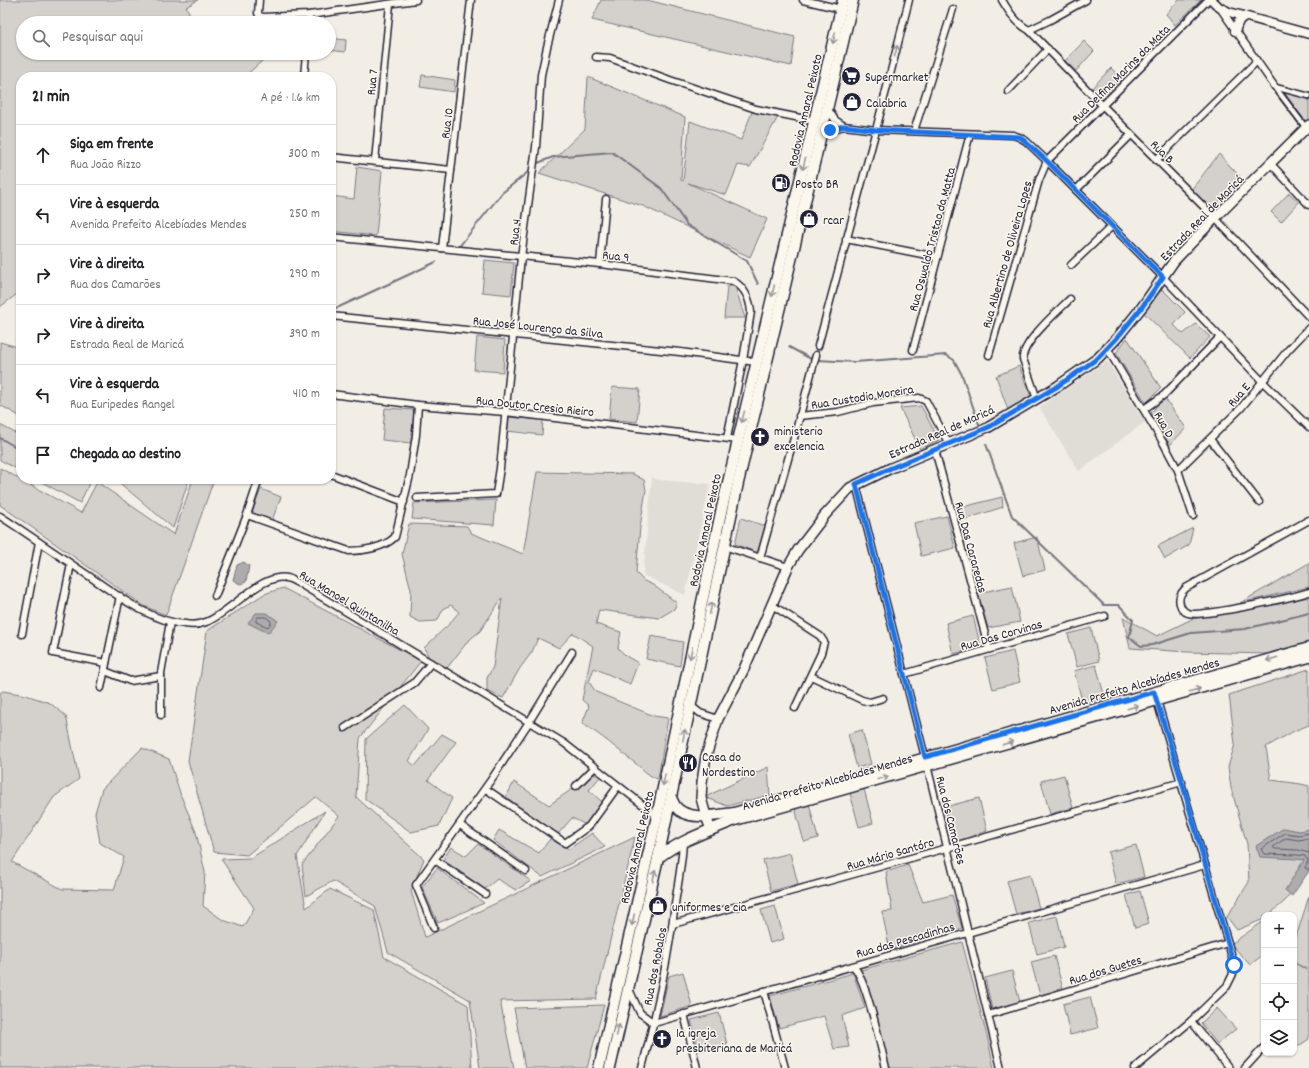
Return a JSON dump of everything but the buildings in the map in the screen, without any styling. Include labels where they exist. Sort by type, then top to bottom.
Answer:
[{"type":"main road","name":"Rodovia Amaral Peixoto","points":[[610,1068],[658,858],[738,483],[853,0]]},
{"type":"main road","name":"Rodovia Amaral Peixoto","points":[[599,1068],[657,816],[710,560],[732,439],[756,362],[842,5]]},
{"type":"main road","name":"Estrada Real de Maricá","points":[[989,427],[1037,399],[1098,358],[1142,307],[1174,260],[1308,126]]},
{"type":"main road","name":"Estrada Real de Maricá","points":[[711,830],[701,798],[706,756],[718,719],[744,669],[788,566],[798,550],[825,515],[844,494],[856,484],[972,434]]},
{"type":"main road","name":"Avenida Prefeito Alcebíades Mendes","points":[[658,858],[683,842],[750,812],[1156,696],[1309,648]]},
{"type":"main road","name":"Avenida Prefeito Alcebíades Mendes","points":[[1156,696],[1309,657]]},
{"type":"main road","name":"Avenida Prefeito Alcebíades Mendes","points":[[671,798],[676,807],[684,813],[706,816],[750,812]]},
{"type":"street","points":[[259,0],[259,16]]},
{"type":"street","points":[[286,16],[309,15],[416,0]]},
{"type":"street","name":"Rua 10","points":[[442,248],[471,0]]},
{"type":"street","name":"Rua 4","points":[[417,498],[496,494],[500,468],[521,257],[536,147],[542,75],[547,47],[559,0]]},
{"type":"street","points":[[802,0],[842,5]]},
{"type":"street","points":[[818,346],[909,0]]},
{"type":"street","name":"Rua B","points":[[1002,0],[1010,14],[1022,26],[1029,30],[1131,135],[1215,218],[1309,317]]},
{"type":"street","points":[[1029,30],[1086,0]]},
{"type":"street","name":"Rua Delfina Marins da Mata","points":[[1047,161],[1208,0]]},
{"type":"street","points":[[1212,0],[1236,30],[1256,62],[1275,87],[1308,126]]},
{"type":"street","name":"Rua 7","points":[[375,162],[390,4]]},
{"type":"street","points":[[1219,7],[1244,16],[1309,34]]},
{"type":"street","points":[[914,131],[953,9]]},
{"type":"street","points":[[1236,30],[1239,21],[1244,16]]},
{"type":"street","points":[[1008,91],[1048,49]]},
{"type":"street","points":[[596,57],[610,58],[756,109],[814,121]]},
{"type":"street","points":[[304,72],[305,60]]},
{"type":"street","points":[[1156,160],[1256,62]]},
{"type":"street","points":[[1275,87],[1309,96]]},
{"type":"street","points":[[828,106],[832,118],[844,126],[876,130],[1020,137],[1047,161],[1163,277],[1262,381],[1309,427]]},
{"type":"street","points":[[820,138],[830,130],[844,126]]},
{"type":"street","name":"Rua Oswaldo Tristao da Matta","points":[[913,350],[970,134]]},
{"type":"street","points":[[1076,190],[1131,135]]},
{"type":"street","points":[[336,158],[451,170]]},
{"type":"street","name":"Rua Albertino de Oliveira Lopes","points":[[989,354],[1038,180],[1047,161]]},
{"type":"street","points":[[1271,164],[1309,204]]},
{"type":"street","points":[[600,264],[606,199]]},
{"type":"street","points":[[1071,265],[1112,226]]},
{"type":"street","name":"Rua 9","points":[[336,237],[521,257],[600,264],[728,279],[737,283],[747,296],[751,312],[732,439]]},
{"type":"street","points":[[846,239],[937,257]]},
{"type":"street","points":[[1037,399],[1022,359],[1023,353],[1041,327],[1070,298]]},
{"type":"street","name":"Rua José Lourenço da Silva","points":[[336,317],[680,352],[756,362]]},
{"type":"street","name":"Rua E","points":[[1178,470],[1246,402],[1256,391],[1262,381],[1309,328]]},
{"type":"street","points":[[1144,409],[1164,395],[1220,337]]},
{"type":"street","name":"Rua D","points":[[1107,348],[1144,409],[1178,470],[1193,516]]},
{"type":"street","points":[[760,558],[816,355]]},
{"type":"street","name":"Rua Doutor Cresio Rieiro","points":[[336,395],[418,405],[505,412],[732,439]]},
{"type":"street","name":"Rua Custodio Moreira","points":[[799,416],[838,412],[873,403],[919,398],[926,401],[949,444]]},
{"type":"street","points":[[247,515],[349,550],[356,551],[389,542],[395,537],[404,502],[414,453],[418,405]]},
{"type":"street","name":"Estrada Real de Maricá","points":[[972,434],[989,427]]},
{"type":"street","points":[[1210,439],[1259,502]]},
{"type":"street","name":"Rua Das Cararedas","points":[[935,450],[989,649]]},
{"type":"street","points":[[336,476],[404,502]]},
{"type":"street","points":[[215,596],[247,515],[257,484]]},
{"type":"street","name":"Rua dos Camarões","points":[[856,484],[1001,1068]]},
{"type":"street","name":"Rua Manoel Quintanilha","points":[[0,516],[120,596],[154,617],[170,622],[186,624],[205,623],[225,611],[266,581],[286,578],[336,605],[564,743],[657,816]]},
{"type":"street","points":[[1309,520],[1186,588],[1179,598],[1182,609],[1192,614],[1232,609],[1309,592]]},
{"type":"street","points":[[22,634],[39,542]]},
{"type":"street","points":[[724,546],[788,566]]},
{"type":"street","points":[[71,564],[53,653],[106,663]]},
{"type":"street","points":[[101,688],[120,596]]},
{"type":"street","points":[[772,605],[823,639],[824,644],[811,676],[795,708]]},
{"type":"street","name":"Rua Das Corvinas","points":[[904,674],[1105,616]]},
{"type":"street","points":[[161,715],[161,676],[170,622]]},
{"type":"street","points":[[434,928],[416,885],[486,789],[572,652]]},
{"type":"street","points":[[345,728],[414,683],[430,663]]},
{"type":"street","points":[[105,671],[130,681],[161,676]]},
{"type":"street","points":[[811,676],[862,700],[870,702],[883,698]]},
{"type":"street","points":[[1135,1068],[1191,1020],[1227,986],[1233,974],[1233,961],[1156,696]]},
{"type":"street","points":[[689,710],[694,713],[700,713],[718,719]]},
{"type":"street","points":[[576,786],[595,767]]},
{"type":"street","name":"Rua Mário Santóro","points":[[673,924],[1182,782]]},
{"type":"street","points":[[486,789],[565,844],[588,826],[618,786]]},
{"type":"street","points":[[460,825],[526,871]]},
{"type":"street","name":"Rua dos Robalos","points":[[642,1068],[654,1022],[673,924],[683,842]]},
{"type":"street","points":[[435,860],[485,894]]},
{"type":"street","name":"Rua das Pescadinhas","points":[[654,1022],[1205,865]]},
{"type":"street","name":"Rua dos Guetes","points":[[988,1015],[1228,943]]},
{"type":"street","points":[[853,966],[856,968],[863,983],[886,1068]]},
{"type":"street","points":[[628,988],[640,1013],[654,1022]]},
{"type":"street","points":[[764,991],[785,1068]]},
{"type":"street","points":[[684,1014],[697,1068]]},
{"type":"street","points":[[1191,1020],[1229,1068]]},
{"type":"street","points":[[1244,1068],[1261,1050]]},
{"type":"shaded area","points":[[0,0],[198,0],[186,7],[191,16],[16,16],[16,60],[263,60],[250,72],[16,72],[16,295],[0,307]]},
{"type":"shaded area","points":[[601,0],[647,0],[795,37],[791,66],[592,20]]},
{"type":"shaded area","points":[[1179,0],[1201,0],[1175,25],[1166,14]]},
{"type":"shaded area","points":[[336,39],[346,40],[345,52],[336,51]]},
{"type":"shaded area","points":[[1084,41],[1094,51],[1076,71],[1065,61]]},
{"type":"shaded area","points":[[1111,68],[1121,78],[1103,98],[1092,88]]},
{"type":"shaded area","points":[[422,75],[455,80],[454,92],[420,87]]},
{"type":"shaded area","points":[[588,77],[685,117],[681,180],[683,181],[690,121],[741,140],[752,112],[778,117],[750,167],[738,165],[726,195],[688,183],[767,219],[750,257],[643,206],[539,173],[585,129]]},
{"type":"shaded area","points":[[1286,93],[1309,99],[1309,122],[1307,124],[1286,95]]},
{"type":"shaded area","points":[[1219,154],[1242,179],[1211,210],[1191,190]]},
{"type":"shaded area","points":[[357,167],[382,171],[376,236],[336,232],[336,197],[354,199]]},
{"type":"shaded area","points":[[1289,193],[1299,202],[1281,222],[1271,212]]},
{"type":"shaded area","points":[[485,260],[514,263],[511,295],[482,292]]},
{"type":"shaded area","points":[[727,286],[735,286],[745,318],[724,318]]},
{"type":"shaded area","points":[[1162,289],[1185,312],[1174,325],[1183,334],[1196,324],[1210,337],[1190,358],[1144,313]]},
{"type":"shaded area","points":[[477,337],[505,340],[503,372],[474,370]]},
{"type":"shaded area","points":[[1127,338],[1161,388],[1146,403],[1116,353]]},
{"type":"shaded area","points":[[0,342],[16,347],[16,414],[0,405]]},
{"type":"shaded area","points":[[1107,361],[1145,422],[1079,471],[1039,407]]},
{"type":"shaded area","points":[[1019,366],[1031,397],[1008,410],[996,376]]},
{"type":"shaded area","points":[[612,387],[640,389],[637,422],[609,419]]},
{"type":"shaded area","points":[[1164,397],[1186,428],[1170,445],[1151,413]]},
{"type":"shaded area","points":[[921,406],[939,440],[920,449],[900,408]]},
{"type":"shaded area","points":[[385,408],[414,410],[411,443],[382,440]]},
{"type":"shaded area","points":[[509,417],[543,420],[542,435],[507,431]]},
{"type":"shaded area","points":[[0,425],[16,433],[16,468],[0,460]]},
{"type":"shaded area","points":[[0,468],[16,477],[16,484],[29,484],[81,513],[96,484],[100,484],[174,535],[191,484],[212,484],[166,615],[144,606],[0,505]]},
{"type":"shaded area","points":[[537,472],[633,474],[644,480],[646,490],[640,527],[636,573],[644,581],[653,585],[677,603],[674,609],[659,618],[599,610],[596,624],[621,632],[618,648],[626,656],[638,663],[630,684],[594,668],[589,682],[596,692],[654,716],[668,718],[658,779],[648,774],[603,737],[582,724],[589,706],[582,700],[593,646],[573,633],[559,648],[538,638],[532,652],[520,668],[503,698],[487,691],[487,678],[493,667],[502,598],[480,631],[468,641],[447,668],[430,659],[424,648],[459,612],[451,605],[444,608],[437,621],[420,622],[410,617],[411,590],[402,554],[409,524],[467,526],[471,533],[523,554]]},
{"type":"shaded area","points":[[652,477],[658,480],[710,484],[685,595],[643,575]]},
{"type":"shaded area","points":[[45,484],[89,484],[80,503]]},
{"type":"shaded area","points":[[121,484],[187,484],[173,528]]},
{"type":"shaded area","points":[[261,489],[281,497],[272,520],[252,513]]},
{"type":"shaded area","points":[[1002,497],[1003,507],[960,521],[959,508]]},
{"type":"shaded area","points":[[496,500],[494,525],[412,519],[414,503]]},
{"type":"shaded area","points":[[947,516],[955,548],[921,556],[914,523]]},
{"type":"shaded area","points":[[741,518],[765,526],[758,553],[735,544]]},
{"type":"shaded area","points":[[1193,528],[1189,545],[1165,559],[1158,546]]},
{"type":"shaded area","points":[[1037,537],[1045,570],[1023,576],[1014,543]]},
{"type":"shaded area","points":[[1309,563],[1309,587],[1240,603]]},
{"type":"shaded area","points":[[1012,586],[1020,622],[988,628],[978,593]]},
{"type":"shaded area","points":[[283,588],[421,661],[360,738],[356,797],[424,859],[411,891],[425,937],[635,837],[596,999],[500,1001],[514,1068],[480,1068],[470,1000],[388,952],[375,906],[333,881],[306,896],[302,865],[339,816],[316,797],[247,855],[214,852],[188,761],[207,631],[264,594]]},
{"type":"shaded area","points":[[1309,597],[1309,643],[1267,654],[1187,652],[1130,648],[1123,617],[1157,636],[1192,619]]},
{"type":"shaded area","points":[[973,616],[981,647],[953,654],[946,623]]},
{"type":"shaded area","points":[[1091,628],[1099,661],[1077,667],[1068,634]]},
{"type":"shaded area","points":[[651,636],[683,642],[680,666],[646,659]]},
{"type":"shaded area","points":[[1013,651],[1020,682],[993,689],[985,658]]},
{"type":"shaded area","points":[[1096,665],[1105,698],[1083,704],[1074,671]]},
{"type":"shaded area","points":[[1309,669],[1309,725],[1294,731],[1266,747],[1271,780],[1309,786],[1309,864],[1286,900],[1272,912],[1261,912],[1261,920],[1237,930],[1227,917],[1249,882],[1247,844],[1231,788],[1228,767],[1235,744],[1229,695]]},
{"type":"shaded area","points":[[3,691],[26,695],[50,703],[66,716],[79,779],[54,797],[12,862],[62,889],[114,890],[124,857],[100,843],[95,813],[102,789],[142,748],[169,759],[181,796],[196,832],[205,872],[203,906],[223,920],[243,927],[254,908],[221,859],[251,858],[325,811],[297,856],[306,908],[330,889],[374,910],[384,957],[468,1005],[472,1068],[0,1068],[0,693]]},
{"type":"shaded area","points":[[405,705],[428,729],[409,761],[415,766],[442,734],[456,742],[428,780],[452,798],[439,826],[411,832],[365,799],[366,739]]},
{"type":"shaded area","points":[[862,730],[871,764],[857,768],[848,734]]},
{"type":"shaded area","points":[[768,767],[770,795],[727,806],[705,797]]},
{"type":"shaded area","points":[[594,774],[600,777],[589,790],[602,802],[586,825],[572,818],[558,834],[506,797],[514,782],[549,805]]},
{"type":"shaded area","points":[[1064,775],[1073,808],[1050,814],[1041,781]]},
{"type":"shaded area","points":[[864,789],[873,823],[859,827],[850,793]]},
{"type":"shaded area","points":[[979,798],[987,831],[952,843],[945,807]]},
{"type":"shaded area","points":[[809,804],[818,838],[804,842],[795,808]]},
{"type":"shaded area","points":[[499,830],[539,853],[550,839],[569,849],[592,833],[605,847],[542,877],[493,840]]},
{"type":"shaded area","points":[[478,844],[531,881],[516,890],[497,879],[485,889],[443,860],[451,847],[466,856]]},
{"type":"shaded area","points":[[1136,845],[1144,877],[1116,884],[1108,852]]},
{"type":"shaded area","points":[[790,853],[798,884],[771,891],[763,860]]},
{"type":"shaded area","points":[[908,865],[923,902],[952,895],[962,928],[890,950],[882,912],[892,911],[886,872]]},
{"type":"shaded area","points":[[437,868],[484,903],[438,923],[422,887]]},
{"type":"shaded area","points":[[1030,875],[1039,908],[1016,914],[1007,881]]},
{"type":"shaded area","points":[[1140,891],[1149,924],[1135,928],[1126,895]]},
{"type":"shaded area","points":[[1309,896],[1309,970],[1297,964],[1298,931]]},
{"type":"shaded area","points":[[775,906],[784,939],[770,943],[761,910]]},
{"type":"shaded area","points":[[1057,916],[1064,947],[1037,954],[1029,923]]},
{"type":"shaded area","points":[[1261,923],[1261,956],[1250,965],[1231,944]]},
{"type":"shaded area","points":[[962,942],[994,1068],[888,1068],[861,970]]},
{"type":"shaded area","points":[[1054,956],[1063,989],[1040,995],[1031,962]]},
{"type":"shaded area","points":[[1297,964],[1309,972],[1309,1039],[1297,1047]]},
{"type":"shaded area","points":[[1012,971],[1020,1002],[992,1009],[985,978]]},
{"type":"shaded area","points":[[683,972],[692,1006],[660,1016],[669,976]]},
{"type":"shaded area","points":[[853,973],[865,1008],[842,1016],[849,1047],[834,1049],[824,1016],[779,1028],[770,996]]},
{"type":"shaded area","points":[[1090,997],[1098,1028],[1070,1035],[1063,1004]]},
{"type":"shaded area","points":[[604,1005],[587,1068],[525,1068],[514,1008]]},
{"type":"shaded area","points":[[1217,1008],[1236,1029],[1217,1044],[1201,1023]]},
{"type":"shaded area","points":[[719,1013],[727,1044],[699,1051],[691,1020]]},
{"type":"water","points":[[244,562],[249,566],[246,582],[240,584],[233,580],[237,565]]},
{"type":"water","points":[[256,613],[267,613],[278,621],[268,633],[248,623]]},
{"type":"water","points":[[1284,828],[1299,831],[1309,829],[1309,871],[1292,896],[1285,890],[1304,860],[1260,857],[1256,846]]},
{"type":"waterway","points":[[538,163],[553,157],[612,152],[661,188],[687,225],[747,261],[758,284]]},
{"type":"waterway","points":[[458,248],[502,193],[528,172]]},
{"type":"waterway","points":[[336,308],[436,262]]},
{"type":"waterway","points":[[789,347],[813,360]]},
{"type":"waterway","points":[[817,360],[855,362],[946,355],[954,360],[962,375],[980,427]]},
{"type":"waterway","points":[[0,438],[16,447]]},
{"type":"waterway","points":[[986,444],[1012,516],[1104,605],[1119,605],[1133,620],[1129,637],[1141,646],[1152,645],[1191,633],[1245,629],[1309,613]]},
{"type":"place","name":"Supermarket","points":[[851,76]]},
{"type":"place","name":"Calabria","points":[[852,102]]},
{"type":"place","name":"Posto BR","points":[[781,183]]},
{"type":"place","name":"rcar","points":[[809,219]]},
{"type":"place","name":"ministerio excelencia","points":[[760,437]]},
{"type":"place","name":"Casa do Nordestino","points":[[688,763]]},
{"type":"place","name":"uniformes e cia","points":[[658,906]]},
{"type":"place","name":"1a igreja presbiteriana de Maricá","points":[[662,1039]]},
{"type":"route","points":[[830,130],[844,126],[876,130],[1013,135],[1020,137],[1047,161],[1163,277],[1142,307],[1117,338],[1088,366],[1037,399],[989,427],[918,456],[856,484],[925,757],[1154,692],[1182,782],[1234,965]]}]
